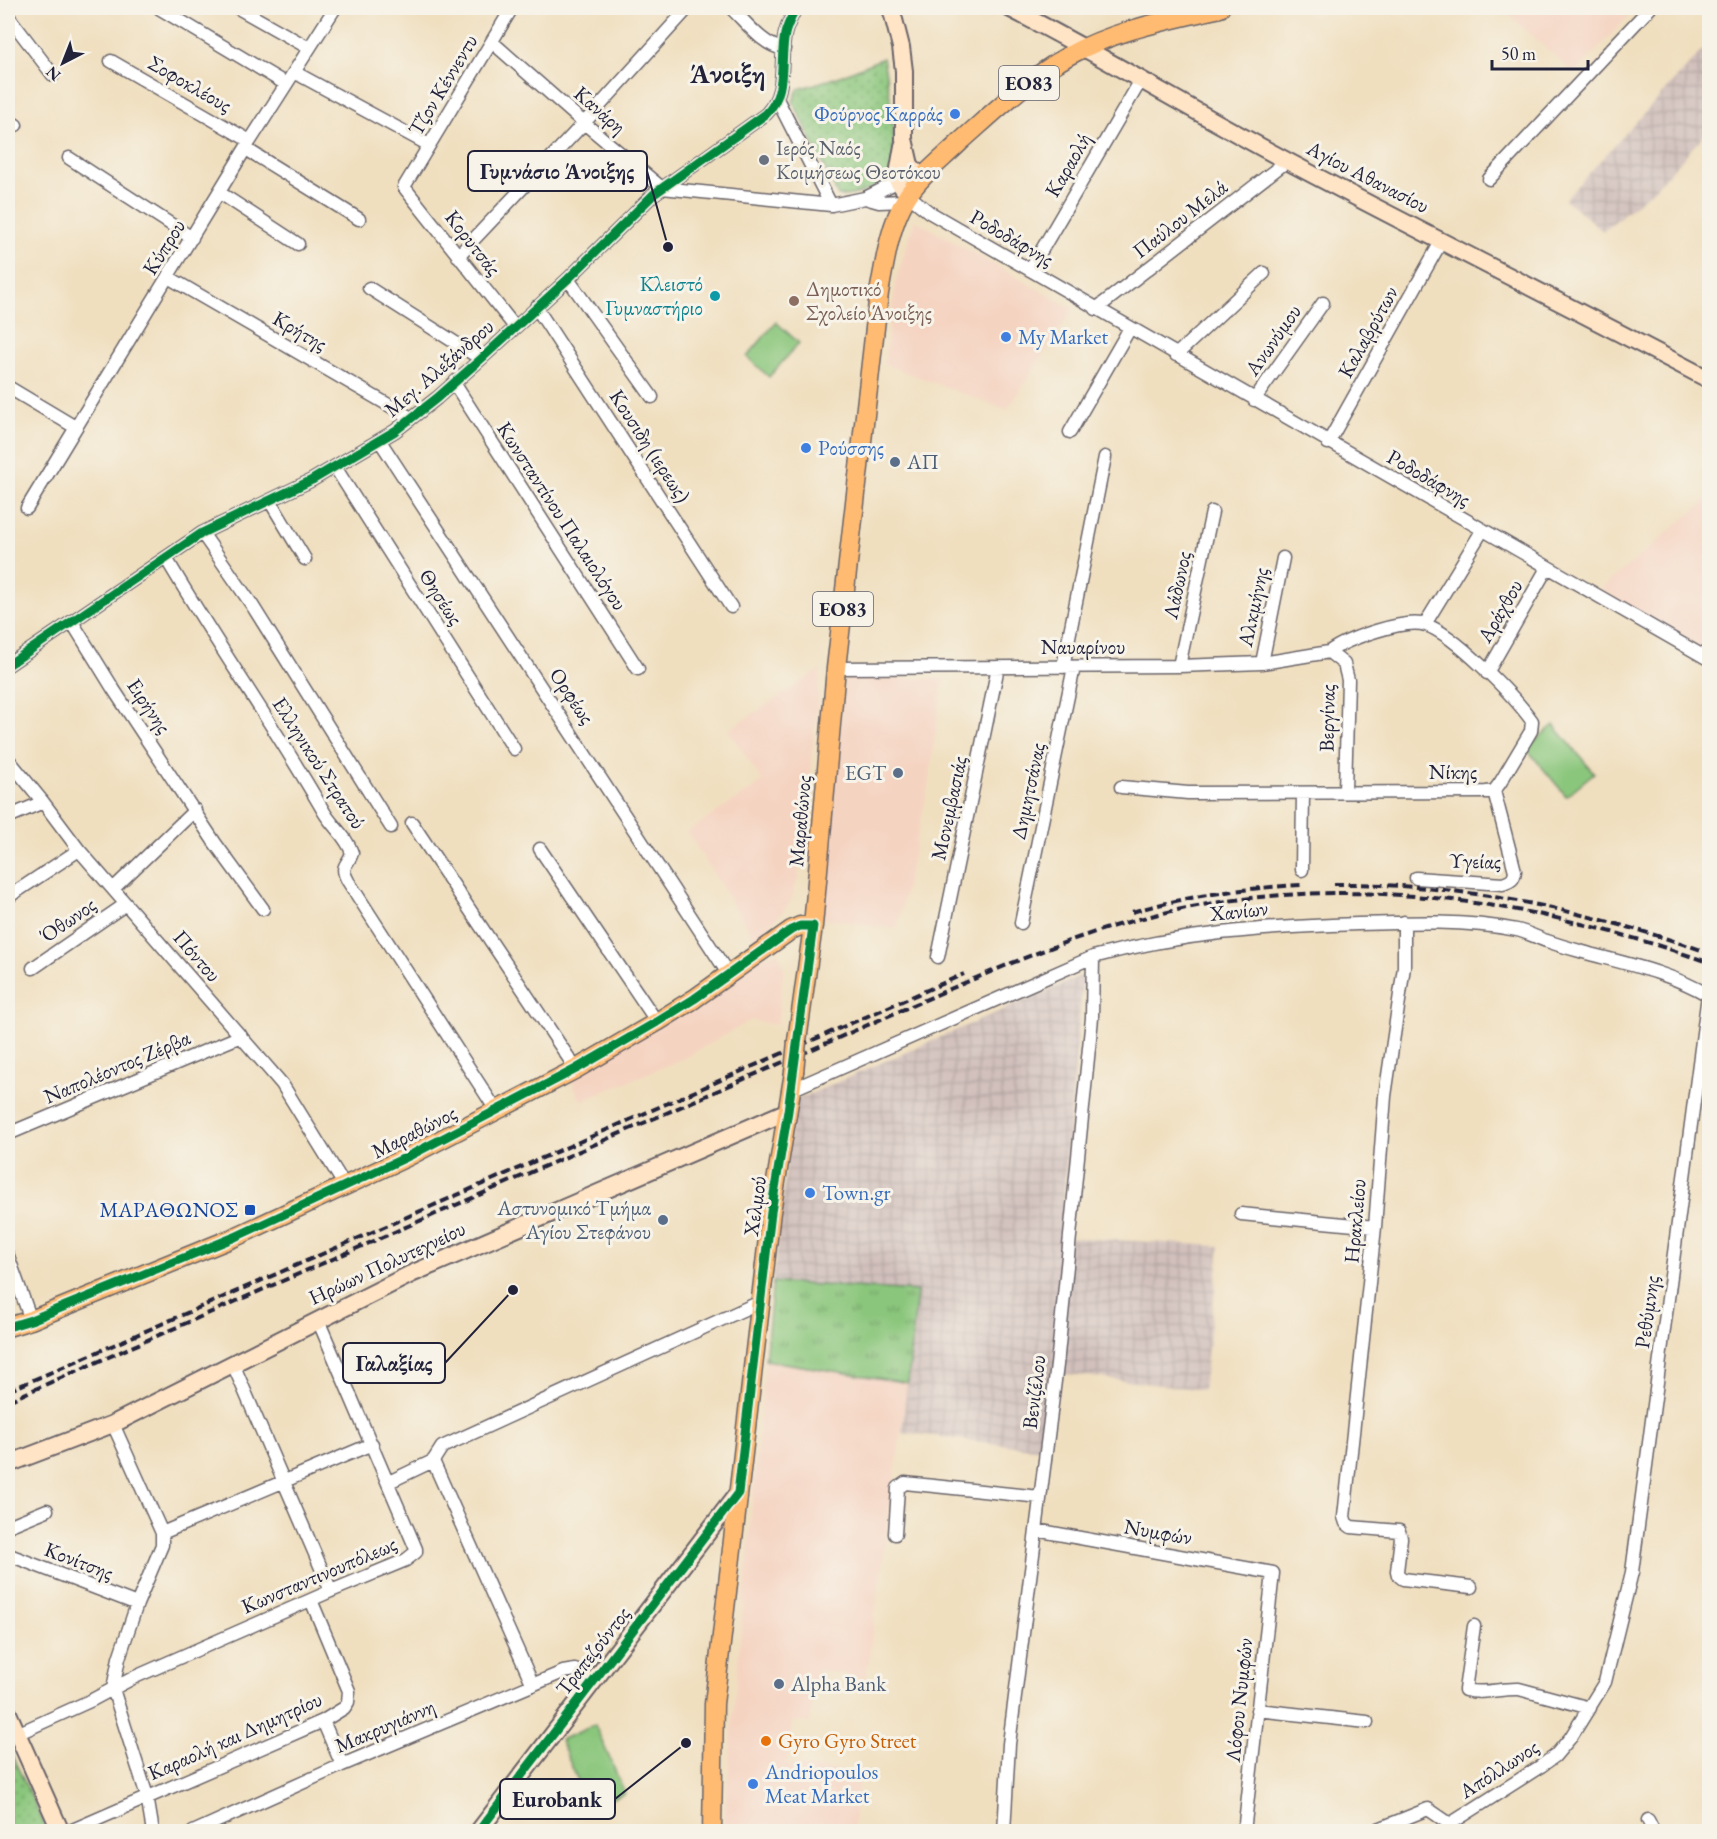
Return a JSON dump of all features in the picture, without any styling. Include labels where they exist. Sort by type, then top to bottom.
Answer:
[{"type":"main road","name":"Μαραθώνος","points":[[8,1327],[31,1320],[235,1237],[409,1156],[576,1069],[657,1022],[729,975],[791,930],[800,926],[813,926],[836,668],[879,292],[891,237],[906,198],[922,178],[1015,94],[1069,56],[1120,33],[1220,8]]},
{"type":"main road","name":"Χελμού","points":[[712,1832],[714,1704],[771,1212],[794,1072],[813,926]]},
{"type":"street","points":[[159,8],[286,84]]},
{"type":"street","points":[[238,8],[309,48]]},
{"type":"street","name":"Κύπρου","points":[[27,508],[334,8]]},
{"type":"street","name":"Τζον Κέννεντυ","points":[[406,182],[512,8]]},
{"type":"street","points":[[458,256],[584,123],[688,8]]},
{"type":"street","points":[[731,8],[766,41],[776,48],[784,49]]},
{"type":"street","points":[[795,8],[785,32],[777,99],[831,206]]},
{"type":"street","points":[[865,198],[879,202],[906,198],[897,180],[904,139],[903,64],[891,8]]},
{"type":"street","name":"Αγίου Αθανασίου","points":[[1009,8],[1087,47],[1141,80],[1287,161],[1710,380]]},
{"type":"street","points":[[1489,179],[1650,8]]},
{"type":"street","points":[[8,16],[53,75]]},
{"type":"street","name":"Κανάρη","points":[[492,42],[662,188]]},
{"type":"street","name":"Σοφοκλέους","points":[[111,61],[248,145],[359,219]]},
{"type":"street","points":[[294,72],[429,146]]},
{"type":"street","name":"Καραολή","points":[[1029,270],[1141,80]]},
{"type":"street","name":"Μεγ. Αλεξάνδρου","points":[[8,665],[202,533],[270,501],[380,441],[454,383],[568,279],[662,188],[766,114],[777,99]]},
{"type":"street","points":[[904,139],[910,165],[922,178]]},
{"type":"street","points":[[69,158],[192,238]]},
{"type":"street","name":"Παύλου Μελά","points":[[1096,309],[1287,161]]},
{"type":"street","points":[[662,188],[831,206],[865,198],[897,180]]},
{"type":"street","name":"Κορυτσάς","points":[[406,182],[404,187],[515,327]]},
{"type":"street","points":[[220,193],[298,244]]},
{"type":"street","name":"Ροδοδάφνης","points":[[906,198],[1328,443],[1710,660]]},
{"type":"street","name":"Καλαβρύτων","points":[[1328,443],[1442,240]]},
{"type":"street","points":[[1176,355],[1264,273]]},
{"type":"street","name":"Κρήτης","points":[[168,277],[411,418]]},
{"type":"street","points":[[568,279],[652,397]]},
{"type":"street","points":[[369,288],[481,358]]},
{"type":"street","name":"Ανωνύμου","points":[[1254,400],[1323,303]]},
{"type":"street","name":"Κουσιδη (ιερεως)","points":[[536,307],[731,606]]},
{"type":"street","points":[[1070,432],[1130,328]]},
{"type":"street","name":"Κωνσταντίνου Παλαιολόγου","points":[[454,383],[638,669]]},
{"type":"street","points":[[8,387],[75,427]]},
{"type":"street","name":"Ορφέως","points":[[380,441],[729,975]]},
{"type":"street","name":"Δημητσάνας","points":[[1021,922],[1069,667],[1105,457]]},
{"type":"street","name":"Θησέως","points":[[335,467],[514,749]]},
{"type":"street","points":[[270,501],[305,559]]},
{"type":"street","name":"Λάδωνος","points":[[1179,666],[1212,512]]},
{"type":"street","points":[[1329,652],[1346,641],[1399,625],[1425,624],[1482,531]]},
{"type":"street","points":[[202,533],[241,588],[391,827]]},
{"type":"street","name":"Ελληνικού Στρατού","points":[[166,558],[324,811],[348,842],[352,853],[344,867],[348,881],[496,1110]]},
{"type":"street","name":"Αλκμήνης","points":[[1262,663],[1283,558]]},
{"type":"street","name":"Αράχθου","points":[[1487,673],[1547,568]]},
{"type":"street","name":"Ειρήνης","points":[[72,622],[114,690],[231,866],[263,909]]},
{"type":"street","name":"Νίκης","points":[[1121,787],[1188,793],[1486,792],[1494,790],[1521,750],[1531,731],[1532,721],[1487,673],[1448,638],[1425,624]]},
{"type":"street","name":"Ναυαρίνου","points":[[836,668],[1179,666],[1262,663],[1329,652]]},
{"type":"street","name":"Βεργίνας","points":[[1329,652],[1344,664],[1348,680],[1345,791]]},
{"type":"street","name":"Μονεμβασιάς","points":[[938,957],[998,667]]},
{"type":"street","name":"Πόντου","points":[[8,759],[79,850],[282,1084],[345,1186]]},
{"type":"street","name":"Υγείας","points":[[1416,878],[1503,884],[1515,877],[1494,790]]},
{"type":"street","points":[[1302,870],[1303,793]]},
{"type":"street","points":[[8,817],[43,802]]},
{"type":"street","points":[[113,889],[195,810]]},
{"type":"street","points":[[412,823],[576,1069]]},
{"type":"street","points":[[540,849],[657,1022]]},
{"type":"street","points":[[8,897],[79,850]]},
{"type":"street","name":"Όθωνος","points":[[33,968],[126,904]]},
{"type":"street","name":"Χανίων","points":[[791,1090],[1093,957],[1132,946],[1214,932],[1286,926],[1404,922],[1519,930],[1547,942],[1683,981],[1709,996]]},
{"type":"street","name":"Ηρακλείου","points":[[1404,922],[1404,967],[1385,1096],[1344,1517],[1346,1523],[1351,1527],[1399,1531],[1401,1538],[1397,1571],[1403,1579],[1471,1587]]},
{"type":"street","name":"Βενιζέλου","points":[[1004,1832],[1009,1744],[1058,1365],[1092,1018],[1093,957]]},
{"type":"street","name":"Ρεθύμνης","points":[[1617,1633],[1632,1572],[1709,996]]},
{"type":"street","name":"Ναπολέοντος Ζέρβα","points":[[8,1134],[241,1036]]},
{"type":"street","name":"Ηρώων Πολυτεχνείου","points":[[8,1464],[114,1424],[411,1274],[788,1111]]},
{"type":"street","points":[[1241,1214],[1374,1227]]},
{"type":"street","points":[[8,1256],[31,1320]]},
{"type":"street","points":[[389,1482],[433,1461],[442,1447],[760,1302]]},
{"type":"street","name":"Κωνσταντινουπόλεως","points":[[12,1736],[135,1677],[406,1560],[416,1552],[389,1482],[318,1320]]},
{"type":"street","points":[[233,1364],[331,1591]]},
{"type":"street","points":[[114,1424],[162,1533],[162,1545],[137,1605],[119,1658],[113,1689],[147,1796],[153,1832]]},
{"type":"street","points":[[162,1533],[372,1444]]},
{"type":"street","points":[[433,1461],[533,1685]]},
{"type":"street","points":[[895,1534],[898,1488],[905,1483],[1040,1497]]},
{"type":"street","name":"Τραπεζούντος","points":[[478,1832],[738,1493]]},
{"type":"street","points":[[8,1526],[47,1510]]},
{"type":"street","name":"Νυμφών","points":[[1036,1530],[1273,1573]]},
{"type":"street","name":"Κονίτσης","points":[[8,1557],[12,1556],[137,1605]]},
{"type":"street","name":"Λόφου Νυμφών","points":[[1244,1832],[1273,1573]]},
{"type":"street","name":"Καραολή και Δημητρίου","points":[[68,1832],[147,1796],[283,1740],[344,1708],[350,1694],[311,1600]]},
{"type":"street","points":[[1474,1626],[1465,1690],[1488,1693],[1519,1689],[1590,1708]]},
{"type":"street","name":"Απόλλωνος","points":[[1371,1832],[1428,1809],[1450,1824],[1555,1756],[1590,1708],[1605,1682],[1617,1633]]},
{"type":"street","name":"Μακρυγιάννη","points":[[193,1832],[342,1765],[564,1672],[575,1670],[592,1683]]},
{"type":"street","points":[[1257,1710],[1367,1722]]},
{"type":"street","points":[[8,1713],[12,1736],[61,1832]]},
{"type":"street","points":[[323,1721],[342,1765]]},
{"type":"street","points":[[1648,1820],[1654,1832]]},
{"type":"shaded area","points":[[1502,8],[1636,8],[1574,74]]},
{"type":"shaded area","points":[[1709,43],[1709,130],[1653,190],[1603,231],[1565,199]]},
{"type":"shaded area","points":[[915,220],[1073,309],[1007,410],[884,364],[896,281]]},
{"type":"shaded area","points":[[1709,498],[1709,653],[1599,590]]},
{"type":"shaded area","points":[[821,669],[798,877],[791,901],[779,916],[754,938],[687,832],[763,782],[728,730]]},
{"type":"shaded area","points":[[845,677],[943,679],[928,786],[897,929],[816,917]]},
{"type":"shaded area","points":[[778,953],[784,967],[777,1025],[751,1020],[682,1059],[581,1101],[570,1078],[761,957]]},
{"type":"shaded area","points":[[1083,975],[1060,1237],[1220,1246],[1203,1390],[1051,1372],[1039,1449],[902,1432],[917,1291],[773,1282],[794,1101]]},
{"type":"shaded area","points":[[765,1360],[908,1383],[866,1678],[818,1670],[810,1723],[792,1721],[787,1765],[860,1773],[853,1831],[723,1832]]},
{"type":"green space","points":[[883,58],[894,134],[890,179],[859,193],[838,196],[793,101],[798,89],[838,77]]},
{"type":"green space","points":[[776,322],[799,343],[769,377],[747,357]]},
{"type":"green space","points":[[1554,725],[1594,773],[1566,796],[1526,748]]},
{"type":"green space","points":[[773,1282],[917,1291],[908,1383],[765,1360]]},
{"type":"green space","points":[[595,1725],[625,1793],[590,1808],[560,1740]]},
{"type":"green space","points":[[10,1751],[47,1830],[8,1831],[8,1752]]},
{"type":"railway","points":[[1334,884],[1430,888],[1525,902],[1618,924],[1710,953]]},
{"type":"railway","points":[[1132,912],[1174,901],[1216,894],[1301,885]]},
{"type":"railway","points":[[8,1401],[950,989],[1074,939],[1151,916],[1221,902],[1292,895],[1363,893],[1434,898],[1504,908],[1573,922],[1710,963]]},
{"type":"railway","points":[[8,1391],[964,974]]},
{"type":"cycle path","points":[[8,665],[202,533],[312,480],[395,431],[437,398],[568,279],[654,194],[766,114],[773,105],[780,86],[785,34],[796,8]]},
{"type":"cycle path","points":[[8,1327],[31,1320],[235,1237],[409,1156],[576,1069],[657,1022],[694,999],[791,930],[800,926],[813,926],[788,1111],[771,1212],[738,1493],[478,1832]]},
{"type":"place","name":"Φούρνος Καρράς","points":[[955,114]]},
{"type":"place","name":"Ιερός Ναός Κοιμήσεως Θεοτόκου","points":[[764,160]]},
{"type":"place","name":"Γυμνάσιο Άνοιξης","points":[[668,247]]},
{"type":"place","name":"Κλειστό Γυμναστήριο","points":[[715,296]]},
{"type":"place","name":"Δημοτικό Σχολείο Άνοιξης","points":[[794,301]]},
{"type":"place","name":"My Market","points":[[1006,337]]},
{"type":"place","name":"Ρούσσης","points":[[806,448]]},
{"type":"place","name":"ΑΠ","points":[[895,462]]},
{"type":"place","name":"EGT","points":[[898,773]]},
{"type":"place","name":"Town.gr","points":[[810,1193]]},
{"type":"place","name":"ΜΑΡΑΘΩΝΟΣ","points":[[250,1210]]},
{"type":"place","name":"Αστυνομικό Τμήμα Αγίου Στεφάνου","points":[[663,1220]]},
{"type":"place","name":"Γαλαξίας","points":[[513,1290]]},
{"type":"place","name":"Alpha Bank","points":[[779,1684]]},
{"type":"place","name":"Gyro Gyro Street","points":[[766,1741]]},
{"type":"place","name":"Eurobank","points":[[686,1743]]},
{"type":"place","name":"Andriopoulos Meat Market","points":[[753,1784]]},
{"type":"district","name":"Άνοιξη","points":[[728,74]]}]
